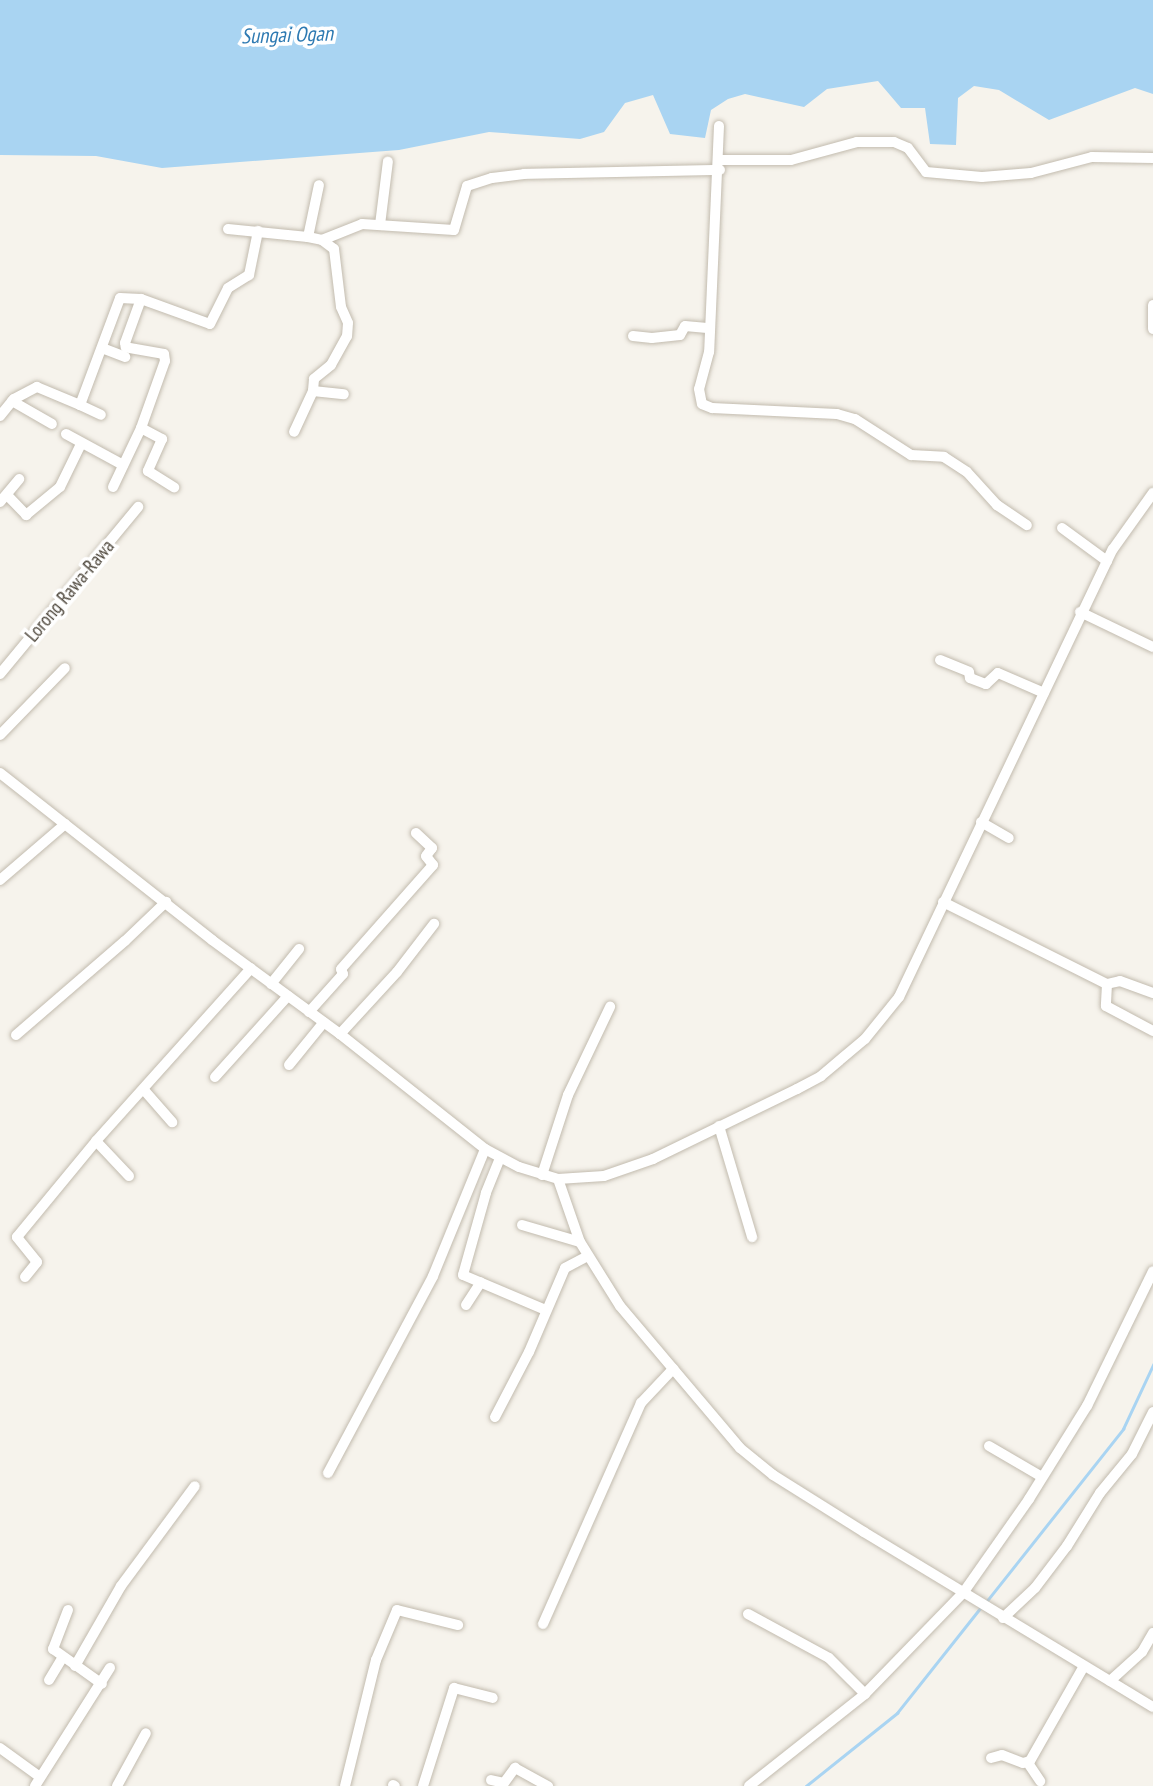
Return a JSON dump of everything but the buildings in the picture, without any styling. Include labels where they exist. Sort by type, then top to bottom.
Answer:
[{"type":"street","points":[[719,126],[720,165],[709,352],[699,383],[704,405],[837,414],[855,419],[911,454],[944,457],[967,472],[999,507],[1027,525]]},
{"type":"street","points":[[322,240],[362,224],[454,230],[464,189],[474,182],[524,174],[590,175],[790,160],[858,142],[894,142],[908,148],[931,173],[1000,176],[1031,173],[1092,157],[1153,158]]},
{"type":"street","points":[[380,225],[388,161]]},
{"type":"street","points":[[308,237],[319,185]]},
{"type":"street","points":[[228,229],[308,237],[322,240],[334,249],[341,307],[348,323],[346,336],[331,365],[314,379],[313,391],[294,432]]},
{"type":"street","points":[[80,405],[120,298],[141,299],[210,324],[228,288],[249,275],[258,231]]},
{"type":"street","points":[[113,487],[141,428],[165,361],[164,354],[126,346],[141,299]]},
{"type":"street","points":[[1153,305],[1153,329]]},
{"type":"street","points":[[634,336],[652,338],[680,335],[685,326],[710,328]]},
{"type":"street","points":[[102,348],[125,357]]},
{"type":"street","points":[[0,416],[12,401],[37,387],[102,415]]},
{"type":"street","points":[[313,391],[344,394]]},
{"type":"street","points":[[12,401],[52,424]]},
{"type":"street","points":[[141,428],[162,439],[148,471],[174,487]]},
{"type":"street","points":[[66,434],[123,465]]},
{"type":"street","points":[[19,479],[3,499],[26,515],[60,487],[81,444]]},
{"type":"street","points":[[0,774],[271,984],[340,1034],[485,1149],[541,1175],[558,1179],[604,1176],[627,1170],[821,1076],[865,1039],[898,997],[1080,612],[1124,530],[1153,493]]},
{"type":"street","name":"Lorong Rawa-Rawa","points":[[0,674],[138,508]]},
{"type":"street","points":[[1062,528],[1107,561]]},
{"type":"street","points":[[1080,612],[1153,647]]},
{"type":"street","points":[[940,660],[969,671],[970,678],[985,684],[998,673],[1044,693]]},
{"type":"street","points":[[0,735],[65,668]]},
{"type":"street","points":[[981,822],[1009,838]]},
{"type":"street","points":[[0,880],[65,824]]},
{"type":"street","points":[[309,1012],[343,974],[341,969],[433,865],[426,856],[432,848],[416,833]]},
{"type":"street","points":[[16,1035],[166,902]]},
{"type":"street","points":[[943,902],[1108,984]]},
{"type":"street","points":[[340,1034],[400,974],[435,924]]},
{"type":"street","points":[[271,984],[299,949]]},
{"type":"street","points":[[25,1277],[37,1262],[16,1237],[96,1141],[251,968]]},
{"type":"street","points":[[1108,984],[1121,981],[1153,993]]},
{"type":"street","points":[[1108,984],[1106,1006],[1153,1031]]},
{"type":"street","points":[[215,1077],[288,996]]},
{"type":"street","points":[[541,1175],[568,1095],[610,1007]]},
{"type":"street","points":[[289,1065],[324,1022]]},
{"type":"street","points":[[144,1090],[172,1122]]},
{"type":"street","points":[[719,1126],[752,1237]]},
{"type":"street","points":[[96,1141],[129,1176]]},
{"type":"street","points":[[328,1473],[433,1276],[485,1149]]},
{"type":"street","points":[[500,1158],[485,1193],[463,1275],[546,1310]]},
{"type":"street","points":[[558,1179],[580,1242],[620,1306],[740,1448],[773,1475],[1153,1707]]},
{"type":"street","points":[[522,1226],[580,1242]]},
{"type":"street","points":[[495,1417],[529,1352],[565,1268],[588,1255]]},
{"type":"street","points":[[749,1786],[865,1693],[968,1596],[1087,1406],[1153,1271]]},
{"type":"street","points":[[466,1305],[481,1282]]},
{"type":"street","points":[[543,1624],[641,1403],[673,1369]]},
{"type":"street","points":[[1002,1617],[1035,1588],[1067,1546],[1100,1493],[1132,1454],[1153,1412]]},
{"type":"street","points":[[1141,1436],[1153,1440]]},
{"type":"street","points":[[989,1446],[1042,1477]]},
{"type":"street","points":[[75,1666],[121,1586],[195,1486]]},
{"type":"street","points":[[68,1610],[53,1647],[62,1658],[102,1684]]},
{"type":"street","points":[[345,1786],[376,1660],[397,1610],[458,1625]]},
{"type":"street","points":[[748,1614],[829,1658],[865,1693]]},
{"type":"street","points":[[1110,1681],[1142,1652],[1153,1633]]},
{"type":"street","points":[[48,1681],[62,1658]]},
{"type":"street","points":[[1028,1763],[1084,1666]]},
{"type":"street","points":[[0,1748],[37,1782],[110,1668]]},
{"type":"street","points":[[423,1786],[454,1688],[493,1698]]},
{"type":"street","points":[[117,1786],[146,1733]]},
{"type":"street","points":[[991,1758],[1006,1756],[1028,1763],[1040,1781]]},
{"type":"street","points":[[491,1780],[504,1783],[515,1768],[548,1786]]},
{"type":"water","name":"Sungai Ogan","points":[[0,0],[1153,0],[1153,94],[1135,88],[1049,120],[999,90],[974,86],[958,98],[956,145],[930,144],[925,108],[901,108],[878,81],[827,89],[804,107],[745,94],[728,99],[711,110],[705,138],[670,134],[653,95],[625,103],[604,132],[580,139],[489,132],[399,150],[162,168],[96,156],[0,155]]},
{"type":"waterway","points":[[986,1602],[1123,1429],[1153,1365]]},
{"type":"waterway","points":[[806,1786],[897,1713],[981,1607]]}]
